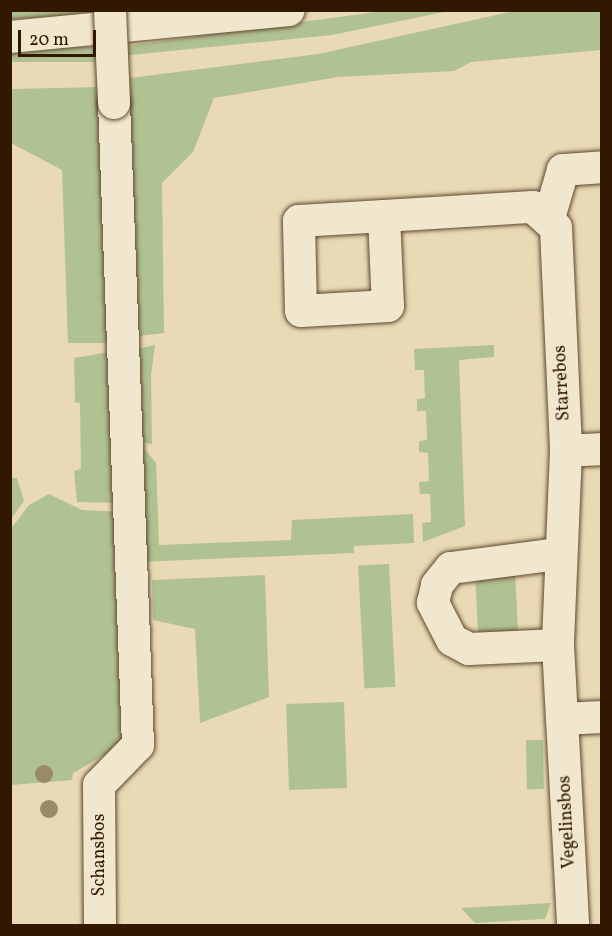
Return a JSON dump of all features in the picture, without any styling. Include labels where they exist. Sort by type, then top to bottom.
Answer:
[{"type":"street","name":"Schansbos","points":[[100,926],[99,785],[138,745],[110,10]]},
{"type":"street","points":[[10,37],[289,10]]},
{"type":"street","points":[[384,216],[532,207],[549,218],[563,170],[602,166]]},
{"type":"street","name":"Starrebos","points":[[549,218],[556,228],[566,451],[559,554],[558,645],[562,719]]},
{"type":"street","points":[[566,451],[602,449]]},
{"type":"street","points":[[558,645],[469,649],[452,640],[434,603],[437,585],[451,568],[559,554]]},
{"type":"street","points":[[562,719],[602,717]]},
{"type":"street","name":"Vegelinsbos","points":[[562,719],[573,926]]},
{"type":"green space","points":[[11,11],[138,11],[11,19]]},
{"type":"green space","points":[[383,11],[449,11],[332,35],[120,56],[119,47]]},
{"type":"green space","points":[[514,11],[601,11],[601,50],[471,62],[454,71],[338,77],[214,98],[193,152],[162,183],[164,333],[131,337],[122,79],[318,54]]},
{"type":"green space","points":[[10,47],[106,47],[106,62],[10,62]]},
{"type":"green space","points":[[103,87],[117,343],[68,343],[62,170],[11,143],[10,89]]},
{"type":"green space","points":[[155,345],[151,375],[152,444],[134,441],[131,350]]},
{"type":"green space","points":[[494,345],[494,357],[459,360],[465,526],[423,542],[422,523],[431,522],[430,494],[420,494],[419,482],[429,481],[428,453],[419,452],[419,441],[427,440],[426,411],[417,411],[417,399],[425,398],[424,370],[415,370],[414,349]]},
{"type":"green space","points":[[116,351],[123,503],[77,502],[74,471],[81,469],[80,403],[75,402],[74,358]]},
{"type":"green space","points":[[142,446],[156,463],[159,545],[291,540],[292,520],[413,514],[414,543],[354,546],[354,553],[139,562]]},
{"type":"green space","points":[[11,478],[17,478],[24,501],[11,519]]},
{"type":"green space","points":[[49,494],[82,510],[124,512],[132,739],[73,773],[72,780],[11,785],[10,530],[29,505]]},
{"type":"green space","points":[[389,564],[395,687],[364,688],[358,566]]},
{"type":"green space","points":[[515,572],[518,632],[478,634],[475,574]]},
{"type":"green space","points":[[265,575],[269,697],[200,723],[195,629],[153,620],[152,580]]},
{"type":"green space","points":[[344,702],[347,788],[289,790],[286,704]]},
{"type":"green space","points":[[526,740],[543,740],[544,789],[527,789]]},
{"type":"green space","points":[[551,903],[545,919],[475,923],[461,908]]}]
